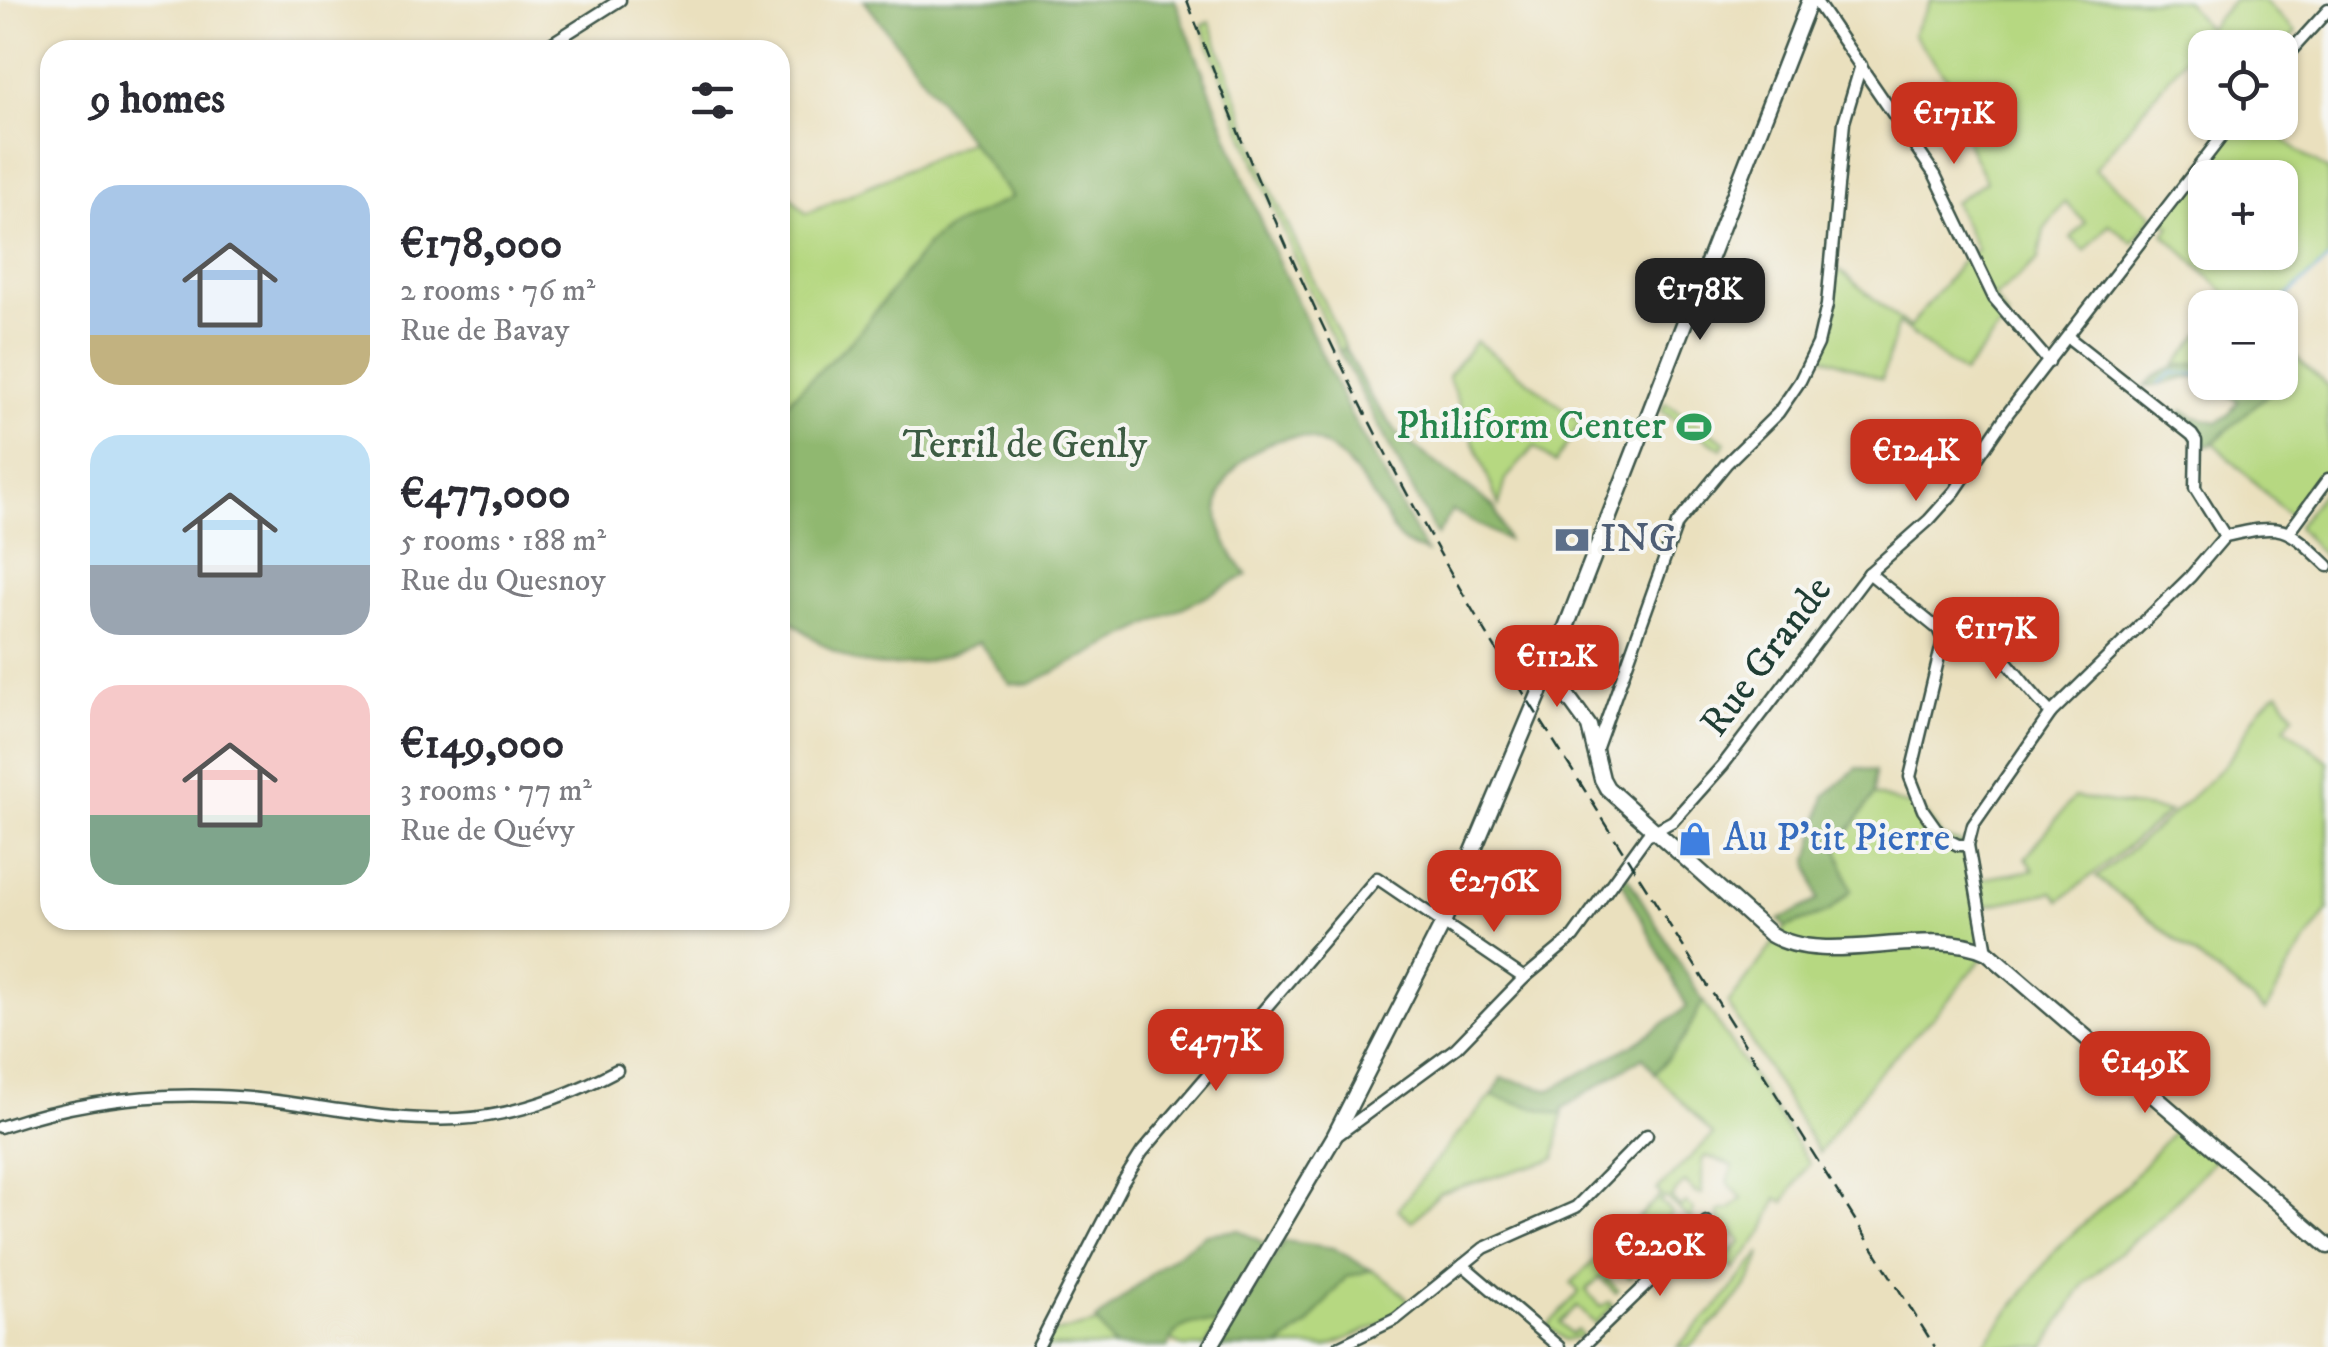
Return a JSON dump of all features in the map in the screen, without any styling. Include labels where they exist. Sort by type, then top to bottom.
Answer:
[{"type":"main road","points":[[1210,1347],[1334,1137],[1442,925],[1550,672],[1812,0]]},
{"type":"main road","points":[[1550,672],[1590,726],[1607,788],[1764,929],[1786,942],[1803,946],[1952,943],[1987,952],[2328,1246]]},
{"type":"street","points":[[557,40],[620,0]]},
{"type":"street","points":[[1812,0],[1936,174],[1994,298],[2049,362]]},
{"type":"street","points":[[2298,43],[2328,10]]},
{"type":"street","points":[[1596,750],[1677,524],[1726,464],[1778,413],[1818,344],[1827,305],[1844,122],[1862,65]]},
{"type":"street","name":"Rue Grande","points":[[1334,1137],[1456,1048],[1524,978],[1573,937],[1654,830],[1674,821],[1688,806],[1869,573],[1942,507],[2219,140]]},
{"type":"street","points":[[2069,338],[2192,435],[2196,441],[2195,488],[2225,536]]},
{"type":"street","points":[[2289,532],[2328,478]]},
{"type":"street","points":[[1987,952],[1968,845],[1973,825],[2051,713],[2190,576],[2225,536],[2267,528],[2289,532],[2328,566]]},
{"type":"street","points":[[1869,573],[1938,629],[1943,640]]},
{"type":"street","points":[[1968,845],[1942,837],[1923,810],[1910,778],[1943,640],[1966,618],[1986,635],[1995,651],[2051,713]]},
{"type":"street","points":[[1038,1347],[1131,1166],[1377,878],[1524,978]]},
{"type":"street","points":[[0,1127],[92,1102],[176,1095],[462,1118],[531,1106],[618,1070]]},
{"type":"street","points":[[1338,1347],[1396,1320],[1484,1248],[1576,1208],[1647,1134]]},
{"type":"street","points":[[1582,1347],[1701,1232],[1706,1222]]},
{"type":"street","points":[[1463,1265],[1558,1347]]},
{"type":"green space","name":"Terril de Genly","points":[[864,0],[1175,0],[1266,235],[1348,410],[1426,552],[1398,537],[1346,462],[1316,441],[1298,437],[1278,440],[1257,450],[1237,467],[1222,488],[1218,505],[1222,533],[1247,575],[1030,684],[1010,684],[979,642],[920,662],[874,665],[839,654],[790,620],[790,399],[857,335],[928,244],[947,229],[1012,197]]},
{"type":"green space","points":[[1931,0],[2185,0],[2207,29],[2234,0],[2263,0],[2294,30],[2188,30],[2188,54],[2095,169],[2153,215],[2133,243],[2109,224],[2085,251],[2071,238],[2085,222],[2065,202],[2044,230],[2038,260],[1994,298],[2008,318],[1963,374],[1898,323],[1882,379],[1820,355],[1831,317],[1837,268],[1909,328],[1967,255],[1977,250],[1954,202],[1986,181],[1960,128],[1974,113],[1913,34]]},
{"type":"green space","points":[[1210,22],[1266,178],[1345,348],[1339,351],[1283,231],[1233,108],[1202,25]]},
{"type":"green space","points":[[2226,140],[2284,140],[2328,170],[2328,260],[2294,290],[2223,290],[2202,270],[2298,270],[2298,160],[2210,160]]},
{"type":"green space","points":[[970,141],[1012,198],[947,229],[928,244],[857,335],[790,399],[790,196],[806,214]]},
{"type":"green space","points":[[2188,189],[2188,257],[2164,234],[2171,226],[2163,221]]},
{"type":"green space","points":[[1476,341],[1581,422],[1555,463],[1534,447],[1506,479],[1499,506],[1448,376]]},
{"type":"green space","points":[[1345,348],[1370,396],[1399,435],[1494,507],[1507,540],[1452,510],[1437,536],[1339,351]]},
{"type":"green space","points":[[2188,350],[2188,365],[2175,366]]},
{"type":"green space","points":[[2298,359],[2328,387],[2328,474],[2290,516],[2213,443],[2260,400],[2298,400]]},
{"type":"green space","points":[[2188,365],[2188,379],[2144,387],[2157,376]]},
{"type":"green space","points":[[2261,400],[2209,446],[2188,432],[2182,422],[2182,410],[2218,422],[2238,401]]},
{"type":"green space","name":"Philiform Center","points":[[1665,403],[1726,442],[1722,449],[1661,411]]},
{"type":"green space","points":[[2328,484],[2328,560],[2297,527]]},
{"type":"green space","points":[[2278,692],[2294,715],[2285,727],[2328,761],[2328,910],[2293,961],[2266,1011],[2096,877],[2224,765],[2254,717]]},
{"type":"green space","points":[[1857,768],[1875,771],[1874,795],[1838,848],[1851,891],[1830,911],[1786,927],[1779,920],[1818,900],[1809,861],[1825,796]]},
{"type":"green space","points":[[1874,795],[1923,810],[1942,837],[1968,845],[1987,952],[1946,1003],[1877,1074],[1819,1153],[1728,1004],[1786,927],[1830,911],[1838,848]]},
{"type":"green space","points":[[2074,797],[2169,812],[2060,901],[2053,892],[1985,906],[1979,879],[2034,870],[2026,857]]},
{"type":"green space","points":[[1624,871],[1703,1001],[1684,1038],[1655,1073],[1643,1057],[1563,1108],[1562,1115],[1492,1096],[1502,1078],[1551,1090],[1637,1042],[1687,1007],[1620,877]]},
{"type":"green space","points":[[1703,1001],[1809,1163],[1784,1202],[1777,1198],[1764,1231],[1734,1270],[1718,1253],[1724,1258],[1742,1242],[1730,1230],[1716,1239],[1710,1233],[1720,1222],[1718,1211],[1730,1209],[1742,1198],[1727,1182],[1733,1166],[1706,1156],[1702,1160],[1702,1194],[1685,1182],[1671,1197],[1680,1208],[1686,1203],[1694,1209],[1691,1220],[1665,1197],[1660,1201],[1672,1213],[1662,1224],[1673,1235],[1679,1230],[1685,1236],[1673,1246],[1654,1226],[1641,1231],[1652,1246],[1658,1242],[1668,1251],[1641,1277],[1638,1271],[1648,1260],[1634,1245],[1629,1249],[1624,1245],[1618,1251],[1634,1274],[1630,1278],[1612,1266],[1603,1274],[1618,1290],[1615,1293],[1600,1277],[1586,1290],[1600,1307],[1609,1302],[1613,1306],[1595,1324],[1577,1306],[1560,1322],[1571,1334],[1577,1330],[1583,1336],[1565,1340],[1547,1326],[1579,1292],[1571,1283],[1661,1195],[1657,1190],[1713,1135],[1655,1073],[1684,1038]]},
{"type":"green space","points":[[1492,1096],[1562,1115],[1555,1159],[1439,1193],[1412,1222],[1398,1209]]},
{"type":"green space","points":[[2181,1123],[2215,1159],[2162,1216],[2085,1282],[2045,1347],[1982,1347],[2057,1248],[2126,1185]]},
{"type":"green space","points":[[1239,1230],[1267,1245],[1218,1325],[1187,1325],[1176,1333],[1168,1347],[1114,1347],[1096,1320],[1206,1234]]},
{"type":"green space","points":[[1284,1241],[1333,1248],[1371,1270],[1346,1277],[1308,1324],[1279,1347],[1218,1347]]},
{"type":"green space","points":[[1761,1253],[1750,1280],[1732,1304],[1689,1347],[1677,1347],[1725,1298]]},
{"type":"green space","points":[[1371,1270],[1411,1303],[1378,1326],[1327,1347],[1279,1347],[1308,1324],[1346,1276]]},
{"type":"green space","points":[[1198,1320],[1218,1325],[1205,1347],[1184,1347],[1170,1340],[1178,1329]]},
{"type":"green space","points":[[1098,1323],[1114,1347],[1043,1347],[1050,1334]]},
{"type":"waterway","points":[[2294,290],[2328,260]]},
{"type":"waterway","points":[[2158,384],[2172,373],[2188,374]]},
{"type":"railway","points":[[1187,0],[1289,252],[1408,496],[1499,654],[1935,1347]]},
{"type":"place","name":"Philiform Center","points":[[1694,427]]},
{"type":"place","name":"ING","points":[[1572,540]]},
{"type":"place","name":"Au P'tit Pierre","points":[[1695,839]]}]
